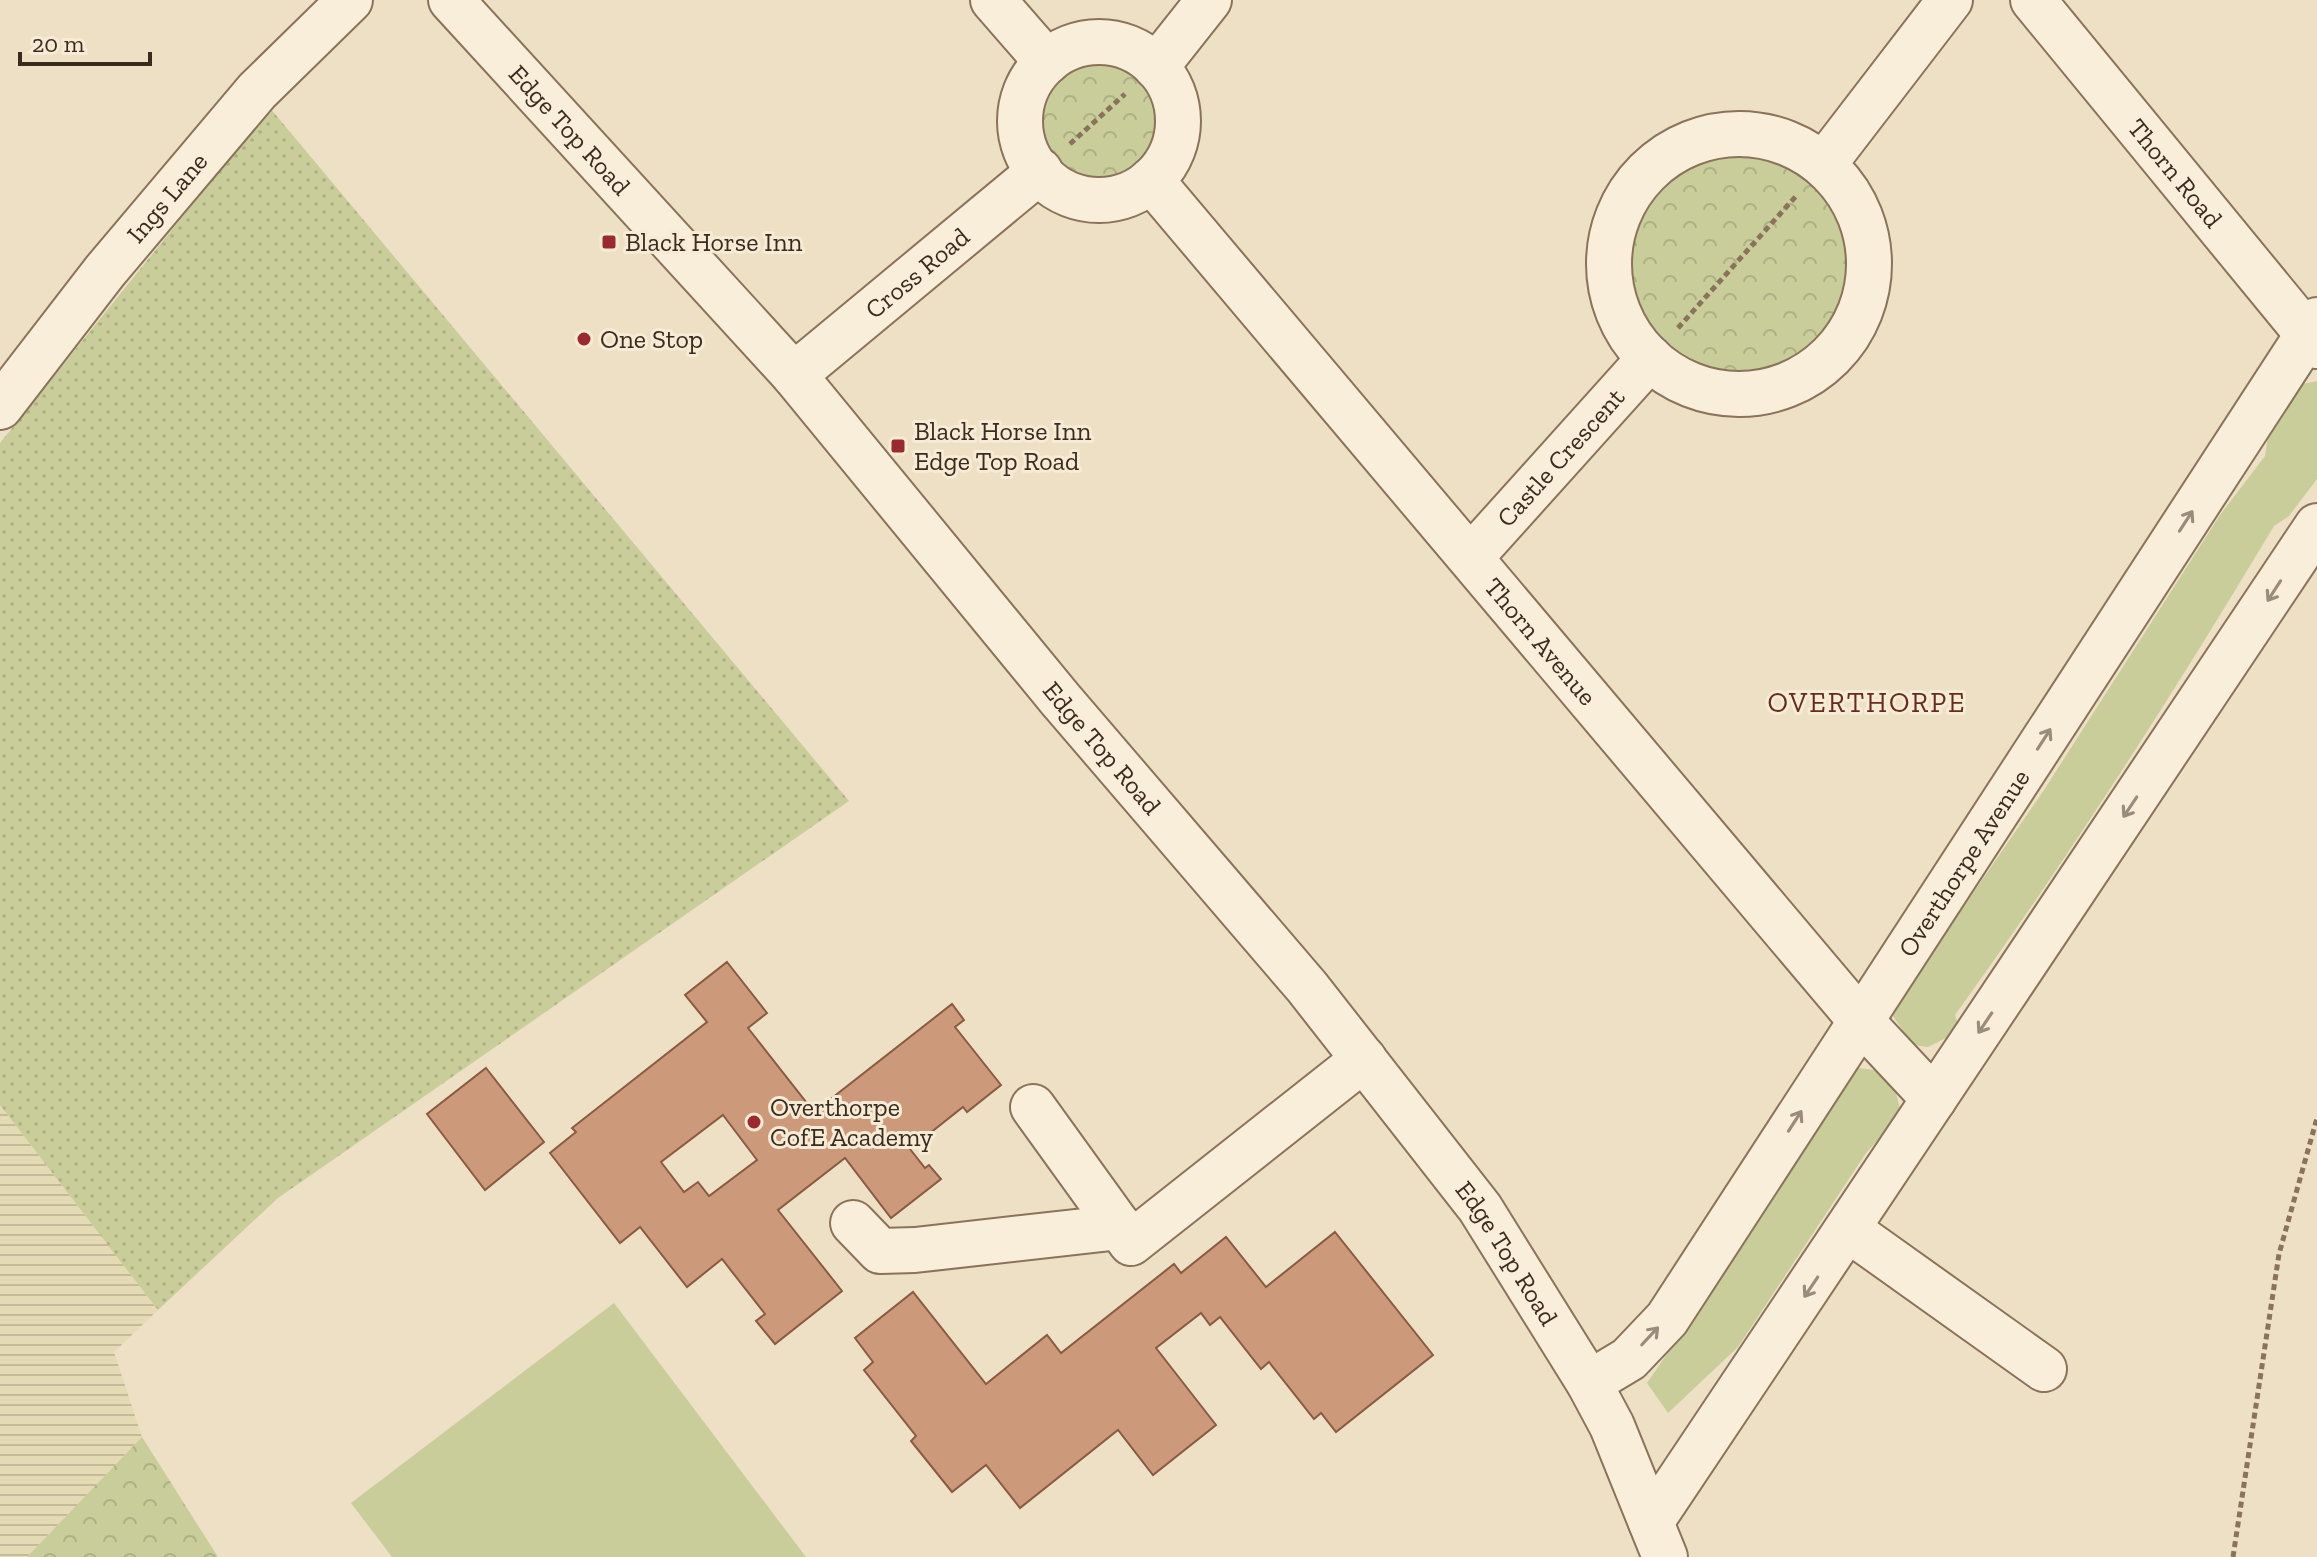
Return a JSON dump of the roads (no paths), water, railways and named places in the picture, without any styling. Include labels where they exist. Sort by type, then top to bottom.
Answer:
[{"type":"street","name":"Ings Lane","points":[[0,407],[105,271],[257,91],[350,0]]},
{"type":"street","name":"Edge Top Road","points":[[451,0],[794,375],[943,559],[1307,987],[1364,1059],[1480,1208],[1589,1383],[1612,1426],[1658,1540]]},
{"type":"street","points":[[993,0],[1047,62]]},
{"type":"street","points":[[1156,67],[1209,0]]},
{"type":"street","points":[[1824,164],[1950,0]]},
{"type":"street","name":"Thorn Road","points":[[2033,0],[2314,334]]},
{"type":"street","points":[[1103,42],[1128,47],[1149,59],[1165,76],[1175,98],[1178,118],[1176,138],[1170,156],[1151,180],[1121,197],[1097,200],[1074,196],[1051,183],[1033,165],[1024,146],[1020,125],[1021,105],[1028,85],[1047,62],[1077,44],[1103,42]]},
{"type":"street","points":[[1727,133],[1779,139],[1824,164],[1843,185],[1861,216],[1869,259],[1864,302],[1853,328],[1836,350],[1817,369],[1793,382],[1749,394],[1708,390],[1677,378],[1650,358],[1632,338],[1620,314],[1611,283],[1611,242],[1624,203],[1648,171],[1688,144],[1727,133]]},
{"type":"street","name":"Cross Road","points":[[794,375],[1040,171]]},
{"type":"street","name":"Thorn Avenue","points":[[1151,180],[1861,1021],[1934,1099]]},
{"type":"street","name":"Overthorpe Avenue","points":[[1589,1383],[1629,1359],[1667,1319],[2314,334]]},
{"type":"street","name":"Castle Crescent","points":[[1471,557],[1650,358]]},
{"type":"street","points":[[1658,1540],[1849,1230],[1934,1099],[2317,526]]},
{"type":"street","points":[[1033,1107],[1131,1243],[1364,1059]]},
{"type":"street","points":[[853,1223],[880,1251],[915,1250],[1120,1227]]},
{"type":"street","points":[[1849,1230],[2044,1369]]},
{"type":"place","name":"Black Horse Inn","points":[[609,242]]},
{"type":"place","name":"One Stop","points":[[584,339]]},
{"type":"place","name":"Black Horse Inn Edge Top Road","points":[[898,446]]},
{"type":"place","name":"Overthorpe CofE Academy","points":[[754,1122]]},
{"type":"district","name":"OVERTHORPE","points":[[1867,702]]}]
